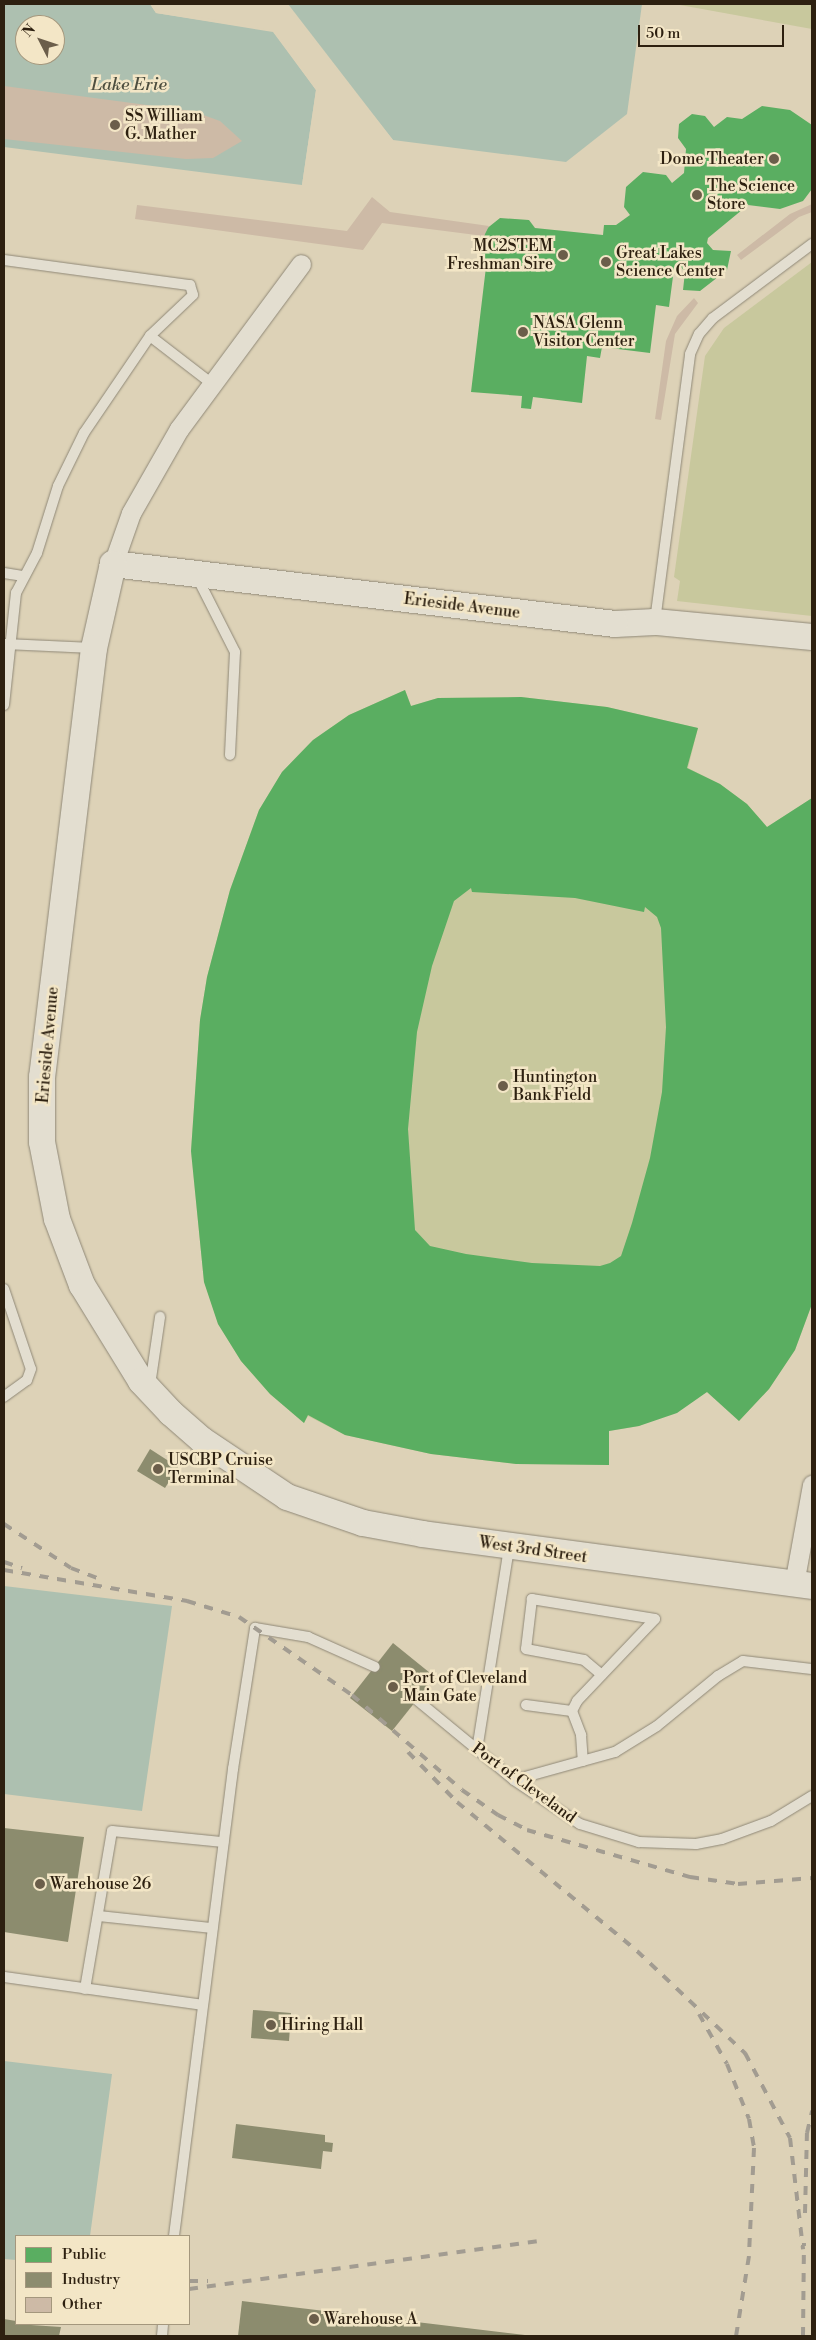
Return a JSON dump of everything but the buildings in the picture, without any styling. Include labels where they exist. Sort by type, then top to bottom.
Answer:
[{"type":"street","name":"Erieside Avenue","points":[[262,1482],[202,1440],[149,1389],[109,1333],[82,1285],[58,1219],[42,1142],[42,1077],[94,648],[113,564],[131,513],[150,478],[211,383],[301,264]]},
{"type":"street","name":"Erieside Avenue","points":[[113,564],[616,624],[655,622],[812,638]]},
{"type":"street","name":"West 3rd Street","points":[[262,1482],[286,1497],[363,1523],[509,1547],[803,1585]]},
{"type":"street","points":[[803,1585],[812,1485]]},
{"type":"lane","points":[[655,622],[690,354],[696,340],[713,318],[812,244]]},
{"type":"lane","points":[[4,260],[190,285],[193,295],[150,336],[84,433],[58,486],[37,553],[16,593],[7,644],[4,705]]},
{"type":"lane","points":[[150,336],[211,383]]},
{"type":"lane","points":[[4,573],[24,576]]},
{"type":"lane","points":[[196,574],[235,652],[230,755]]},
{"type":"lane","points":[[7,644],[94,648]]},
{"type":"lane","points":[[4,1289],[31,1369],[27,1380],[4,1396]]},
{"type":"lane","points":[[149,1389],[160,1317]]},
{"type":"lane","points":[[477,1750],[509,1547]]},
{"type":"lane","points":[[583,1761],[581,1735],[572,1712],[577,1701],[602,1675],[655,1619],[532,1599],[526,1649],[584,1660],[602,1675]]},
{"type":"lane","points":[[174,2235],[223,1842],[255,1628],[308,1636],[375,1667]]},
{"type":"lane","points":[[514,1780],[583,1761],[624,1747],[657,1726],[718,1676],[743,1661],[812,1669]]},
{"type":"lane","name":"Port of Cleveland","points":[[417,1700],[514,1780],[580,1824],[639,1842],[696,1844],[746,1832],[812,1796]]},
{"type":"lane","points":[[526,1705],[572,1712]]},
{"type":"lane","points":[[85,1989],[99,1916],[112,1831],[223,1842]]},
{"type":"lane","points":[[99,1916],[212,1928]]},
{"type":"lane","points":[[4,1977],[202,2005]]},
{"type":"green space","points":[[678,4],[812,4],[812,29],[680,5]]},
{"type":"green space","points":[[812,262],[812,616],[677,601],[680,581],[674,577],[705,356],[724,328]]},
{"type":"green space","name":"Huntington Bank Field","points":[[405,690],[411,706],[438,698],[521,697],[607,707],[698,728],[688,768],[720,784],[747,804],[767,827],[812,798],[812,1304],[795,1350],[769,1389],[739,1421],[707,1392],[639,1426],[609,1431],[609,1465],[516,1464],[431,1454],[345,1435],[308,1416],[304,1423],[270,1394],[241,1361],[218,1324],[204,1282],[191,1151],[200,1020],[207,977],[230,890],[259,810],[282,772],[313,740],[349,715]]},
{"type":"water","name":"Lake Erie","points":[[4,4],[150,4],[156,13],[273,31],[316,90],[302,185],[4,147]]},
{"type":"water","points":[[288,4],[642,4],[627,114],[566,162],[393,140]]},
{"type":"water","points":[[4,1586],[172,1606],[142,1811],[4,1794]]},
{"type":"water","points":[[4,2061],[112,2074],[90,2235],[15,2235],[15,2260],[4,2259]]},
{"type":"pier","points":[[150,4],[158,10],[275,30],[319,90],[304,185],[302,185],[316,90],[273,32],[156,13]]},
{"type":"pier","points":[[292,12],[393,140],[391,142]]},
{"type":"railway","points":[[4,1524],[71,1568],[103,1580]]},
{"type":"railway","points":[[4,1562],[22,1568]]},
{"type":"railway","points":[[4,1570],[187,1601],[239,1617],[352,1695],[462,1790],[498,1815],[527,1830],[690,1877],[738,1884],[812,1878]]},
{"type":"railway","points":[[408,1752],[457,1802],[637,1951],[745,2053],[790,2138],[803,2249]]},
{"type":"railway","points":[[699,2014],[727,2064],[749,2119],[754,2148],[749,2256],[736,2336]]},
{"type":"railway","points":[[805,2213],[807,2133],[812,2111]]},
{"type":"railway","points":[[190,2289],[541,2241]]},
{"type":"railway","points":[[803,2336],[804,2243]]},
{"type":"railway","points":[[190,2281],[208,2281]]},
{"type":"place","name":"SS William G. Mather","points":[[115,125]]},
{"type":"place","name":"Dome Theater","points":[[774,159]]},
{"type":"place","name":"The Science Store","points":[[697,195]]},
{"type":"place","name":"MC2STEM Freshman Sire","points":[[563,255]]},
{"type":"place","name":"Great Lakes Science Center","points":[[606,262]]},
{"type":"place","name":"NASA Glenn Visitor Center","points":[[523,332]]},
{"type":"place","name":"Huntington Bank Field","points":[[503,1086]]},
{"type":"place","name":"USCBP Cruise Terminal","points":[[158,1469]]},
{"type":"place","name":"Port of Cleveland Main Gate","points":[[393,1687]]},
{"type":"place","name":"Warehouse 26","points":[[40,1884]]},
{"type":"place","name":"Hiring Hall","points":[[271,2025]]},
{"type":"place","name":"Warehouse A","points":[[314,2319]]}]
